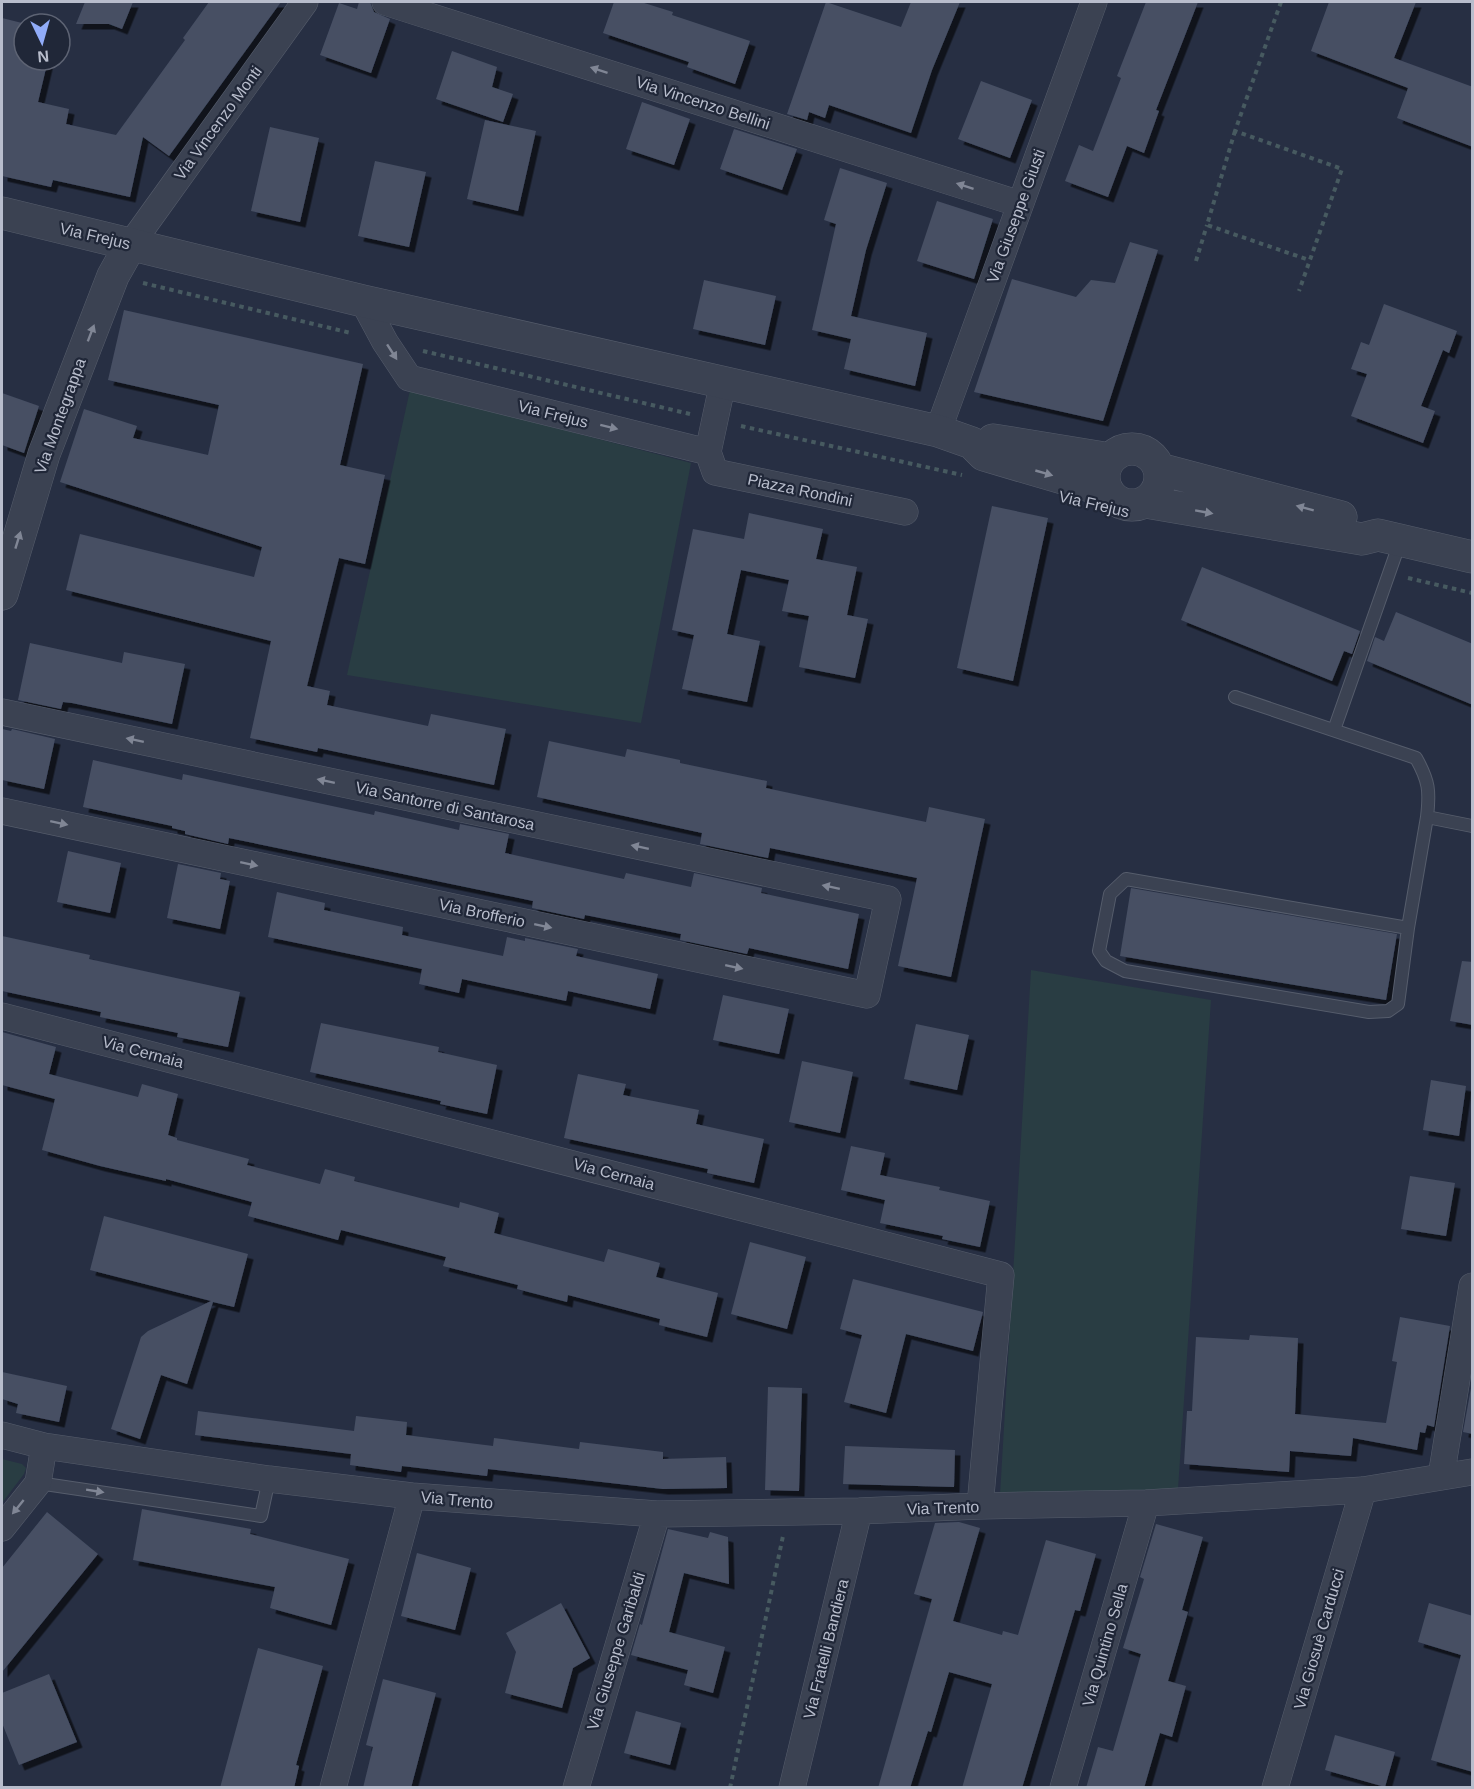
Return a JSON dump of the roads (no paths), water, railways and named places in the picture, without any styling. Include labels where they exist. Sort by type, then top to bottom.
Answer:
[{"type":"street","name":"Via Vincenzo Monti","points":[[131,244],[305,2]]},
{"type":"street","name":"Via Vincenzo Bellini","points":[[385,2],[1020,204]]},
{"type":"street","name":"Via Giuseppe Giusti","points":[[938,431],[1094,2]]},
{"type":"street","name":"Via Frejus","points":[[2,213],[363,301],[938,431],[972,443],[984,455],[1107,491]]},
{"type":"street","name":"Via Montegrappa","points":[[2,594],[44,454],[113,276],[131,244]]},
{"type":"street","name":"Via Frejus","points":[[363,301],[409,378],[708,452]]},
{"type":"street","points":[[708,452],[723,382]]},
{"type":"street","name":"Via Frejus","points":[[972,443],[987,439],[1110,459]]},
{"type":"street","points":[[1129,449],[1140,450],[1150,455],[1158,463],[1159,469],[1160,486],[1146,502],[1135,506],[1124,505],[1114,500],[1107,491],[1104,480],[1105,469],[1110,459],[1119,452],[1129,449]]},
{"type":"street","name":"Piazza Rondini","points":[[708,452],[716,472],[905,512]]},
{"type":"street","name":"Via Frejus","points":[[1159,469],[1368,524],[1389,537]]},
{"type":"street","name":"Via Frejus","points":[[1146,502],[1362,539],[1389,537],[1473,557]]},
{"type":"street","name":"Via Santorre di Santarosa","points":[[2,712],[888,899]]},
{"type":"street","name":"Via Brofferio","points":[[2,811],[867,995],[888,899]]},
{"type":"street","name":"Via Cernaia","points":[[2,1016],[1001,1275],[980,1506]]},
{"type":"street","points":[[1441,1477],[1473,1286]]},
{"type":"street","name":"Via Trento","points":[[2,1435],[44,1446],[269,1479],[412,1496],[657,1514],[1146,1503],[1363,1490],[1473,1472]]},
{"type":"street","points":[[2,1528],[38,1483],[44,1446]]},
{"type":"street","name":"Via Giosuè Carducci","points":[[1275,1788],[1363,1490]]},
{"type":"street","name":"Via Trento","points":[[333,1788],[412,1496]]},
{"type":"street","name":"Via Quintino Sella","points":[[1063,1788],[1146,1503]]},
{"type":"street","name":"Via Fratelli Bandiera","points":[[792,1788],[859,1511]]},
{"type":"street","name":"Via Giuseppe Garibaldi","points":[[576,1788],[657,1514]]},
{"type":"lane","points":[[1334,730],[1390,573],[1389,537]]},
{"type":"lane","points":[[1234,697],[1416,758],[1427,778],[1429,794],[1427,817],[1398,1004],[1388,1011],[1369,1012],[1125,971],[1106,962],[1099,951],[1110,894],[1126,879],[1408,928]]},
{"type":"lane","points":[[1427,817],[1473,826]]},
{"type":"lane","points":[[38,1483],[261,1516],[269,1479]]}]
